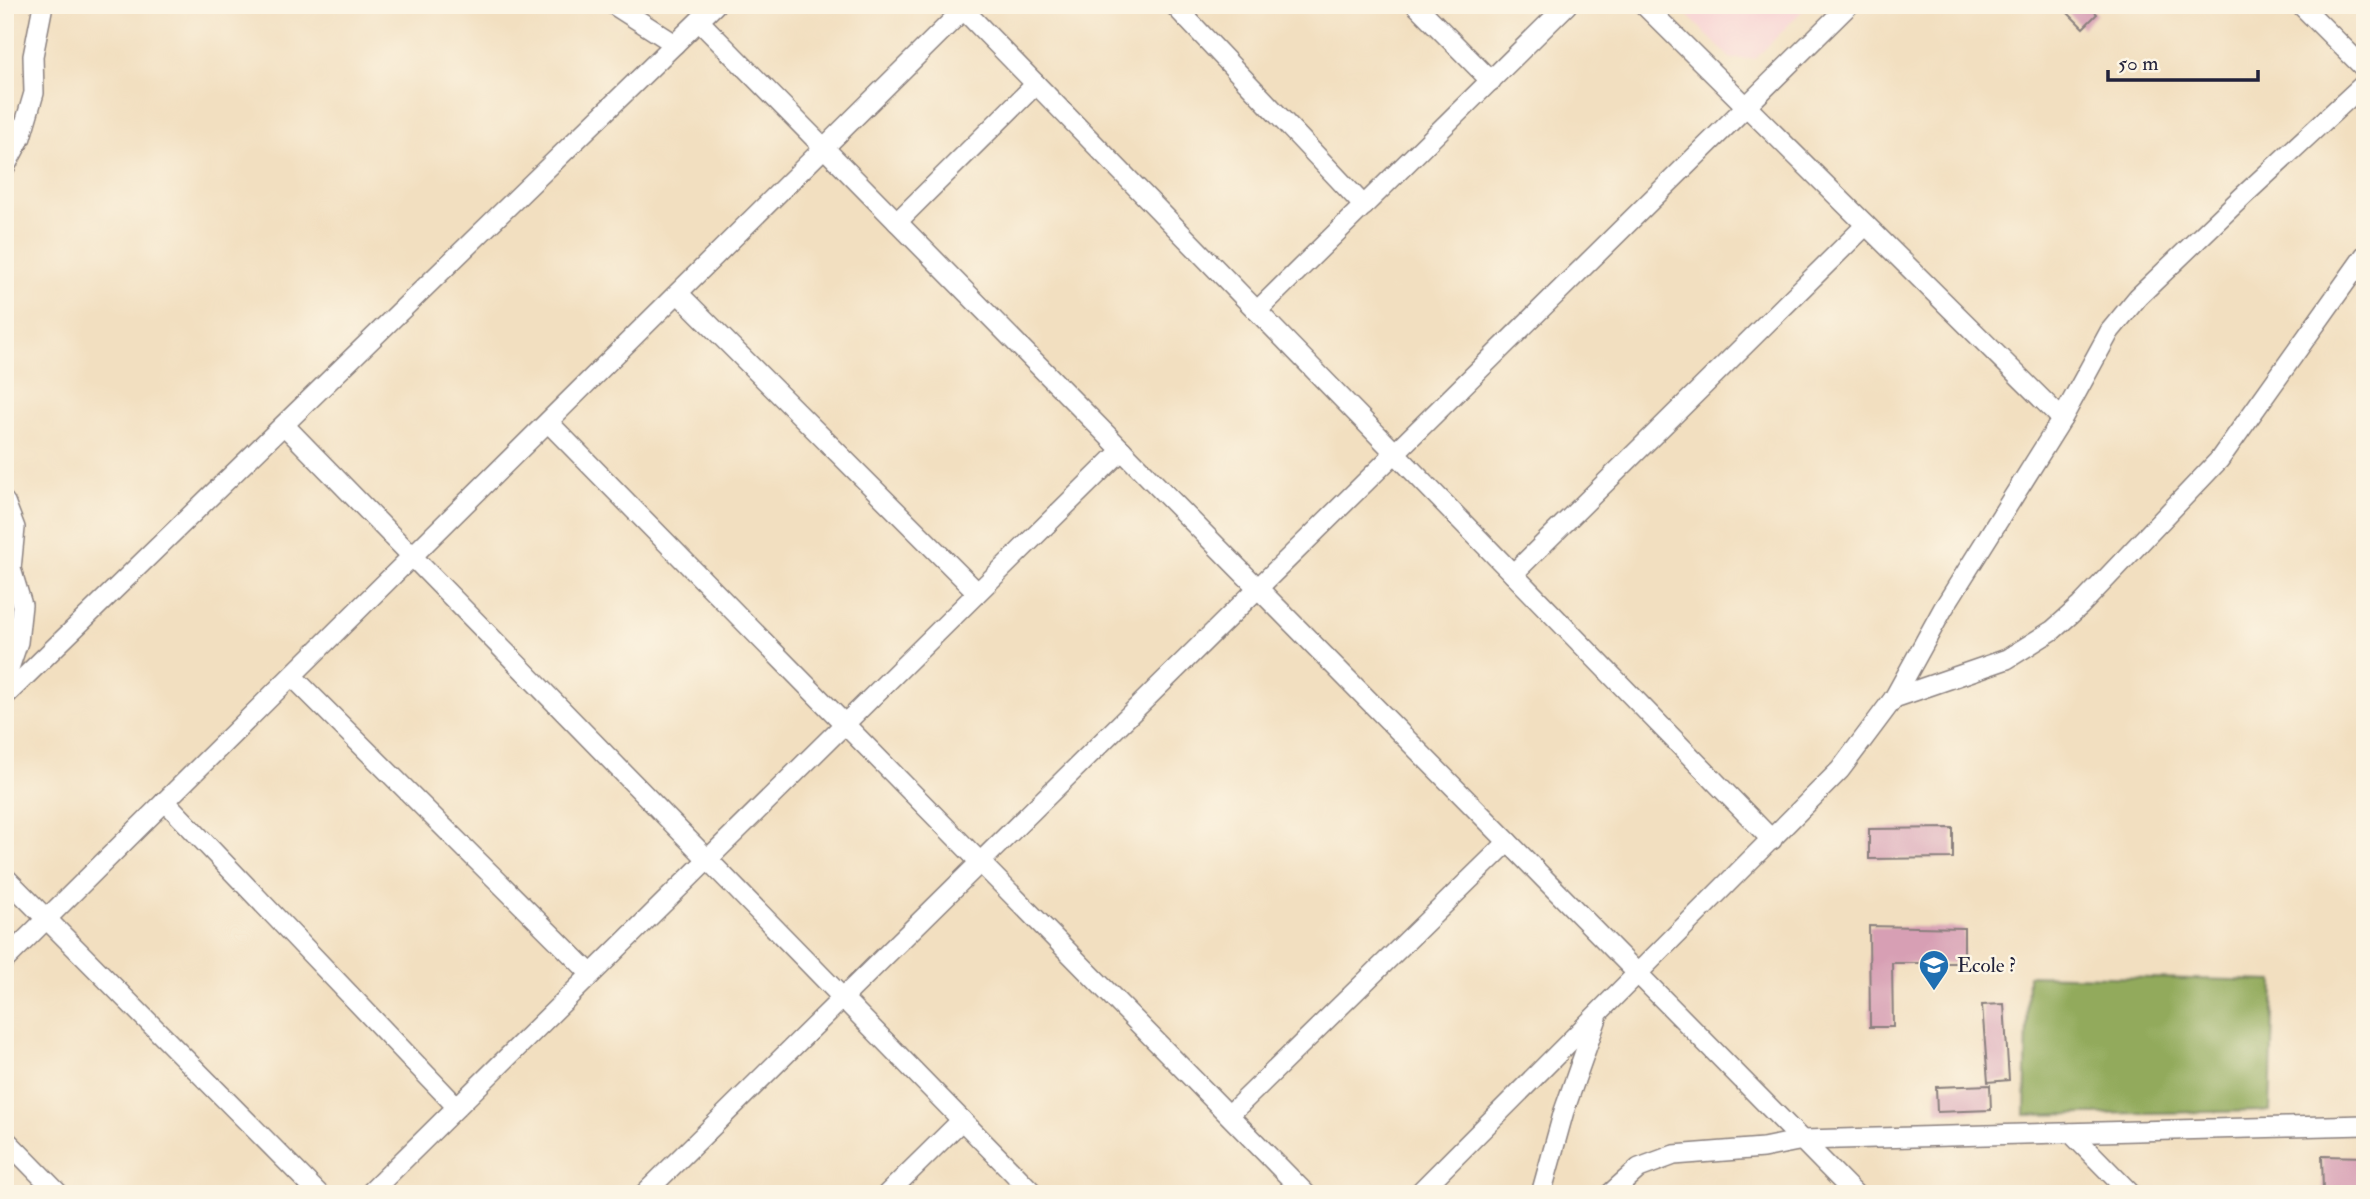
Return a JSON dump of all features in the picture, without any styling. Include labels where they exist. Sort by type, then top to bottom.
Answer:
[{"type":"street","points":[[5,167],[21,136],[34,93],[33,56],[43,5]]},
{"type":"street","points":[[614,5],[675,44]]},
{"type":"street","points":[[5,696],[715,5]]},
{"type":"street","points":[[1174,5],[1364,206]]},
{"type":"street","points":[[1416,5],[1491,81]]},
{"type":"street","points":[[1257,311],[1567,5]]},
{"type":"street","points":[[1644,5],[2062,419]]},
{"type":"street","points":[[644,1194],[1849,5]]},
{"type":"street","points":[[2301,5],[2365,69]]},
{"type":"street","points":[[5,960],[964,7],[1772,840]]},
{"type":"street","points":[[699,21],[1855,1194]]},
{"type":"street","points":[[1418,1194],[1840,770],[1894,698],[1943,609],[2062,419],[2110,331],[2138,297],[2365,83]]},
{"type":"street","points":[[897,222],[1036,84]]},
{"type":"street","points":[[1513,574],[1866,225]]},
{"type":"street","points":[[1894,698],[2007,659],[2053,631],[2080,606],[2219,460],[2365,255]]},
{"type":"street","points":[[678,293],[977,592]]},
{"type":"street","points":[[548,422],[1307,1194]]},
{"type":"street","points":[[284,425],[1034,1194]]},
{"type":"street","points":[[369,1194],[1122,450]]},
{"type":"street","points":[[5,502],[15,528],[11,569],[22,605],[18,642],[5,680]]},
{"type":"street","points":[[292,676],[591,974]]},
{"type":"street","points":[[165,801],[457,1107]]},
{"type":"street","points":[[1229,1115],[1508,842]]},
{"type":"street","points":[[5,877],[319,1194]]},
{"type":"street","points":[[1541,1194],[1564,1111],[1598,1014]]},
{"type":"street","points":[[887,1194],[962,1120]]},
{"type":"street","points":[[1610,1194],[1639,1168],[1674,1155],[1763,1148],[1803,1140],[2365,1125]]},
{"type":"street","points":[[2071,1133],[2131,1194]]},
{"type":"street","points":[[5,1139],[59,1194]]},
{"type":"shaded area","points":[[1677,5],[1808,5],[1755,59],[1731,59]]},
{"type":"green space","points":[[2028,975],[2274,981],[2270,1111],[2025,1115]]},
{"type":"building","points":[[2060,5],[2088,5],[2097,14],[2083,28]]},
{"type":"building","points":[[1953,828],[1953,858],[1869,859],[1869,829]]},
{"type":"building","points":[[1869,926],[1964,928],[1964,963],[1892,963],[1893,1027],[1870,1027]]},
{"type":"building","points":[[2004,1004],[2009,1080],[1988,1082],[1982,1005]]},
{"type":"building","points":[[1990,1085],[1991,1110],[1937,1112],[1936,1087]]},
{"type":"building","points":[[2322,1156],[2365,1157],[2365,1192],[2323,1191]]},
{"type":"place","name":"Ecole ?","points":[[1934,992]]}]
